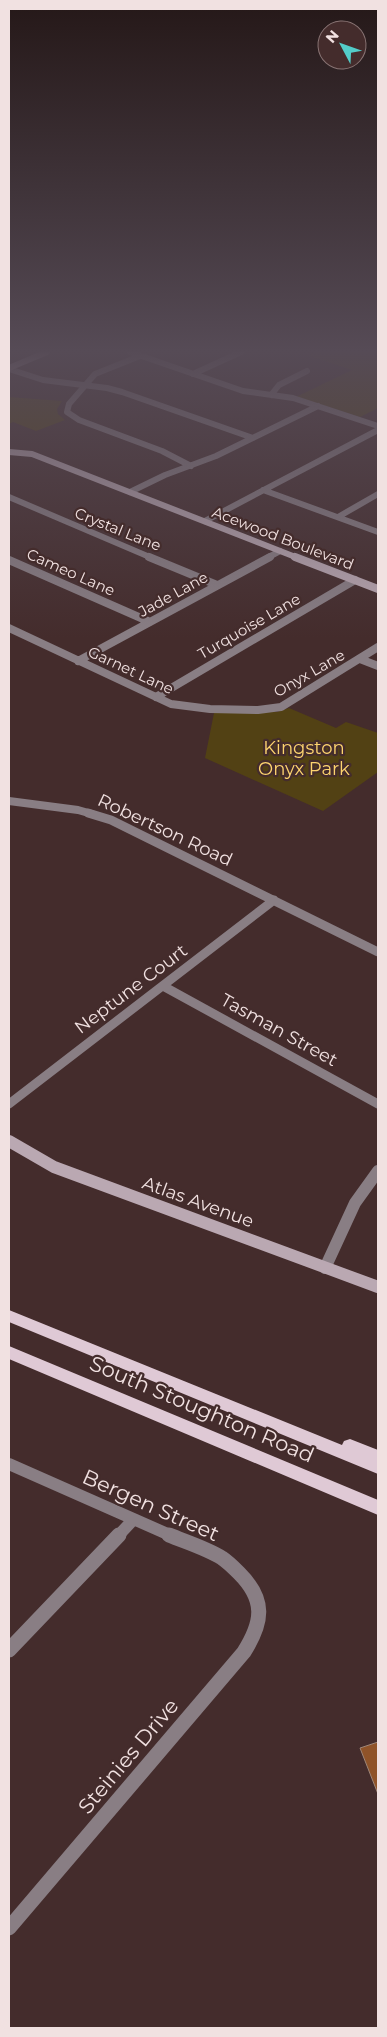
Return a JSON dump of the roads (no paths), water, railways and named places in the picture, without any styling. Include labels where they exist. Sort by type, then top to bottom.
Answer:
[{"type":"main road","name":"South Stoughton Road","points":[[9,1316],[378,1467]]},
{"type":"main road","points":[[81,1345],[378,1457]]},
{"type":"main road","name":"South Stoughton Road","points":[[9,1352],[378,1508]]},
{"type":"main road","points":[[298,1474],[378,1515]]},
{"type":"street","points":[[152,447],[190,466]]},
{"type":"street","points":[[130,492],[165,475],[234,447]]},
{"type":"street","points":[[205,521],[343,447]]},
{"type":"street","name":"Acewood Boulevard","points":[[9,452],[32,454],[378,588]]},
{"type":"street","points":[[263,490],[378,532]]},
{"type":"street","points":[[338,517],[378,494]]},
{"type":"street","name":"Crystal Lane","points":[[9,496],[34,509],[218,585]]},
{"type":"street","name":"Jade Lane","points":[[78,661],[280,551]]},
{"type":"street","name":"Cameo Lane","points":[[9,560],[150,622]]},
{"type":"street","name":"Turquoise Lane","points":[[156,697],[355,580]]},
{"type":"street","name":"Garnet Lane","points":[[9,628],[171,704],[184,707],[248,709]]},
{"type":"street","name":"Onyx Lane","points":[[248,709],[281,707],[378,647]]},
{"type":"street","points":[[360,659],[378,666]]},
{"type":"street","name":"Robertson Road","points":[[9,801],[77,810],[98,815],[378,952]]},
{"type":"street","name":"Neptune Court","points":[[9,1104],[274,900]]},
{"type":"street","name":"Tasman Street","points":[[163,986],[378,1104]]},
{"type":"street","name":"Atlas Avenue","points":[[9,1141],[54,1167],[378,1288]]},
{"type":"street","points":[[325,1268],[339,1235],[367,1183],[378,1171]]},
{"type":"street","name":"Bergen Street","points":[[9,1464],[222,1558],[242,1573],[251,1585],[258,1603]]},
{"type":"street","points":[[9,1650],[133,1520]]},
{"type":"street","name":"Steinies Drive","points":[[9,1928],[244,1652],[258,1631],[258,1603]]},
{"type":"park label","name":"Kingston Onyx Park","points":[[304,758]]}]
